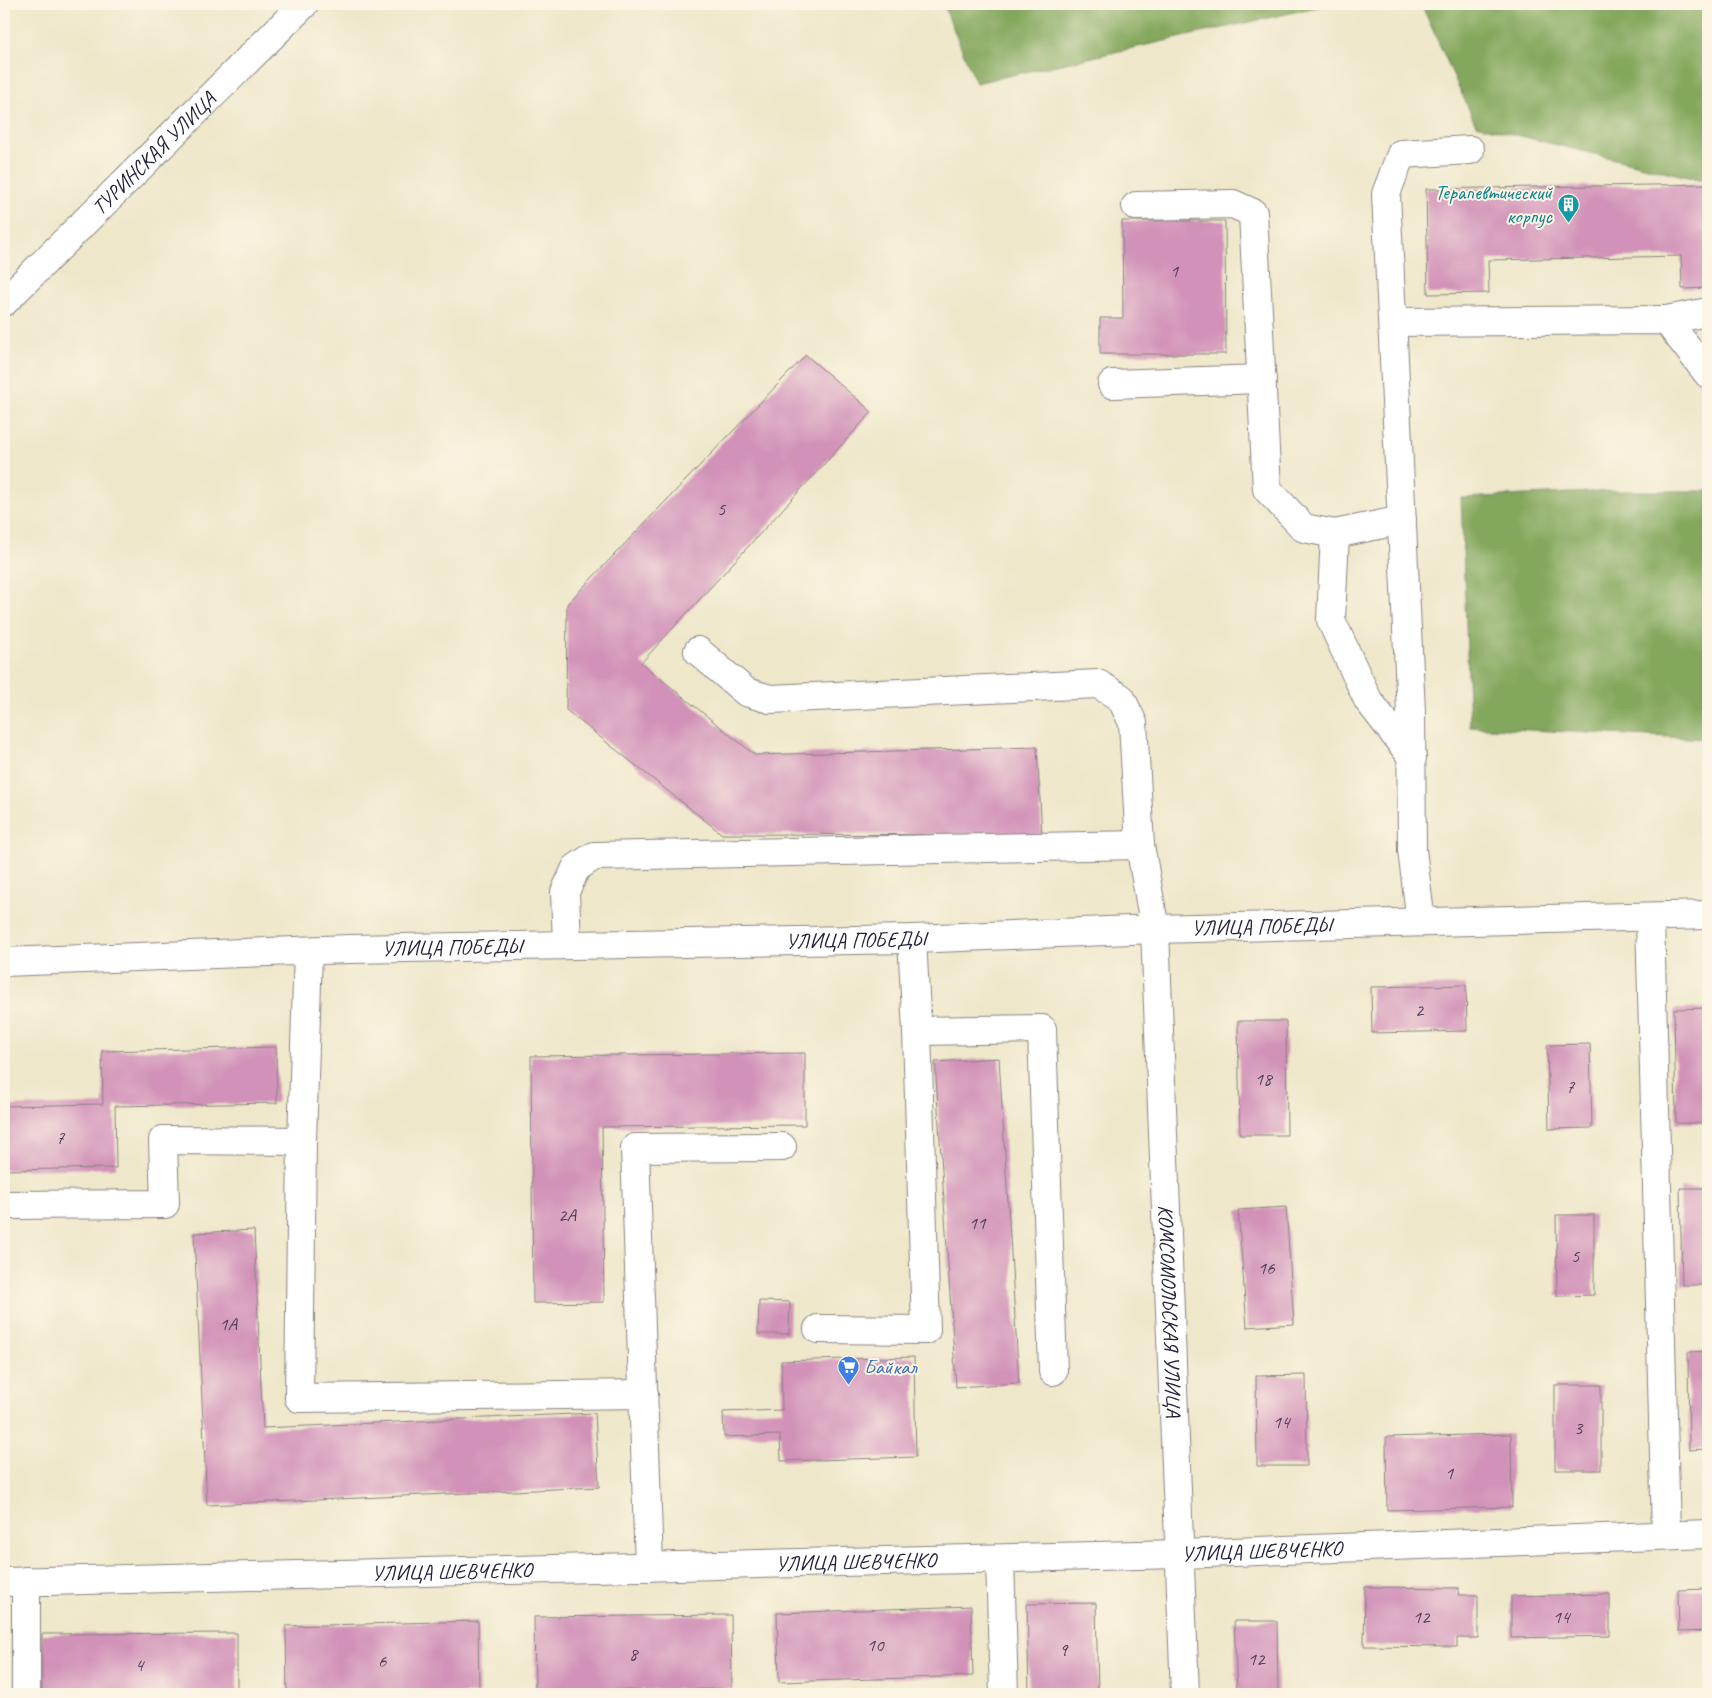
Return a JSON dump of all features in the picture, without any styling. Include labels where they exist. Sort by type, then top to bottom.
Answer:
[{"type":"street","name":"ТУРИНСКАЯ УЛИЦА","points":[[4,302],[304,4]]},
{"type":"street","points":[[1421,922],[1412,850],[1412,757],[1386,194],[1401,154],[1470,150]]},
{"type":"street","points":[[1136,206],[1233,204],[1253,213],[1267,488],[1304,528],[1335,534],[1402,520]]},
{"type":"street","points":[[1393,322],[1666,320],[1708,312]]},
{"type":"street","points":[[1666,320],[1708,374]]},
{"type":"street","points":[[1112,384],[1262,378]]},
{"type":"street","points":[[1335,534],[1331,620],[1368,700],[1412,757]]},
{"type":"street","name":"КОМСОМОЛЬСКАЯ УЛИЦА","points":[[698,651],[746,692],[770,699],[1098,684],[1121,698],[1133,723],[1140,845],[1155,929],[1185,1694]]},
{"type":"street","points":[[567,944],[565,892],[576,868],[594,856],[1140,845]]},
{"type":"street","name":"УЛИЦА ПОБЕДЫ","points":[[4,962],[567,944],[912,939],[1155,929],[1708,916]]},
{"type":"street","points":[[1650,917],[1666,1536]]},
{"type":"street","points":[[818,1330],[926,1330],[917,1031],[912,939]]},
{"type":"street","points":[[308,951],[302,1142],[299,1398],[644,1394]]},
{"type":"street","points":[[917,1031],[1042,1029],[1053,1371]]},
{"type":"street","points":[[4,1205],[164,1204],[163,1140],[302,1142]]},
{"type":"street","points":[[649,1567],[635,1148],[782,1147]]},
{"type":"street","name":"УЛИЦА ШЕВЧЕНКО","points":[[15,1582],[1181,1554],[1708,1534]]},
{"type":"street","points":[[1000,1559],[1004,1694]]},
{"type":"street","points":[[15,1582],[26,1694]]},
{"type":"green space","points":[[943,4],[1331,4],[976,83]]},
{"type":"green space","points":[[1421,4],[1708,4],[1708,182],[1476,125]]},
{"type":"green space","points":[[1614,491],[1708,491],[1708,739],[1470,727],[1461,498]]},
{"type":"building","name":"Терапевтический корпус","points":[[1708,184],[1708,288],[1682,289],[1681,256],[1488,260],[1489,293],[1428,294],[1426,189]]},
{"type":"building","points":[[1122,221],[1225,221],[1226,354],[1100,354],[1100,318],[1123,318]]},
{"type":"building","points":[[806,355],[872,412],[641,663],[755,755],[1037,747],[1042,835],[722,834],[566,710],[567,604]]},
{"type":"building","points":[[1466,985],[1467,1031],[1372,1033],[1371,987]]},
{"type":"building","points":[[1708,1008],[1708,1123],[1676,1123],[1674,1009]]},
{"type":"building","points":[[1238,1021],[1286,1021],[1287,1135],[1240,1135]]},
{"type":"building","points":[[1590,1044],[1592,1128],[1549,1129],[1547,1045]]},
{"type":"building","points":[[276,1047],[277,1103],[115,1106],[116,1168],[4,1170],[4,1106],[103,1104],[102,1051]]},
{"type":"building","points":[[805,1053],[805,1125],[602,1127],[604,1302],[533,1303],[531,1056]]},
{"type":"building","points":[[999,1058],[1019,1383],[956,1387],[935,1062]]},
{"type":"building","points":[[1680,1188],[1708,1188],[1708,1285],[1682,1285]]},
{"type":"building","points":[[1286,1207],[1294,1324],[1247,1327],[1238,1210]]},
{"type":"building","points":[[1556,1215],[1594,1215],[1594,1295],[1557,1296]]},
{"type":"building","points":[[254,1230],[263,1428],[595,1413],[599,1487],[207,1505],[194,1233]]},
{"type":"building","points":[[759,1301],[790,1302],[789,1334],[758,1334]]},
{"type":"building","points":[[1708,1351],[1708,1449],[1689,1450],[1688,1352]]},
{"type":"building","name":"Байкал","points":[[914,1357],[916,1457],[781,1461],[780,1435],[724,1437],[723,1412],[782,1410],[781,1361]]},
{"type":"building","points":[[1306,1375],[1307,1466],[1257,1466],[1256,1376]]},
{"type":"building","points":[[1555,1385],[1601,1385],[1601,1470],[1555,1470]]},
{"type":"building","points":[[1511,1434],[1512,1507],[1387,1510],[1386,1437]]},
{"type":"building","points":[[1365,1587],[1459,1588],[1458,1595],[1478,1595],[1478,1638],[1457,1638],[1457,1647],[1364,1646]]},
{"type":"building","points":[[1708,1589],[1708,1631],[1679,1632],[1678,1590]]},
{"type":"building","points":[[1610,1594],[1610,1636],[1511,1638],[1511,1596]]},
{"type":"building","points":[[1096,1603],[1098,1694],[1029,1694],[1027,1604]]},
{"type":"building","points":[[971,1606],[973,1676],[779,1682],[777,1613]]},
{"type":"building","points":[[731,1615],[732,1689],[535,1691],[534,1617]]},
{"type":"building","points":[[478,1621],[479,1694],[287,1694],[286,1626]]},
{"type":"building","points":[[1234,1621],[1277,1621],[1278,1694],[1237,1694]]},
{"type":"building","points":[[237,1633],[237,1694],[42,1694],[42,1634]]},
{"type":"place","name":"Терапевтический корпус","points":[[1568,223]]},
{"type":"place","name":"Байкал","points":[[848,1386]]}]
